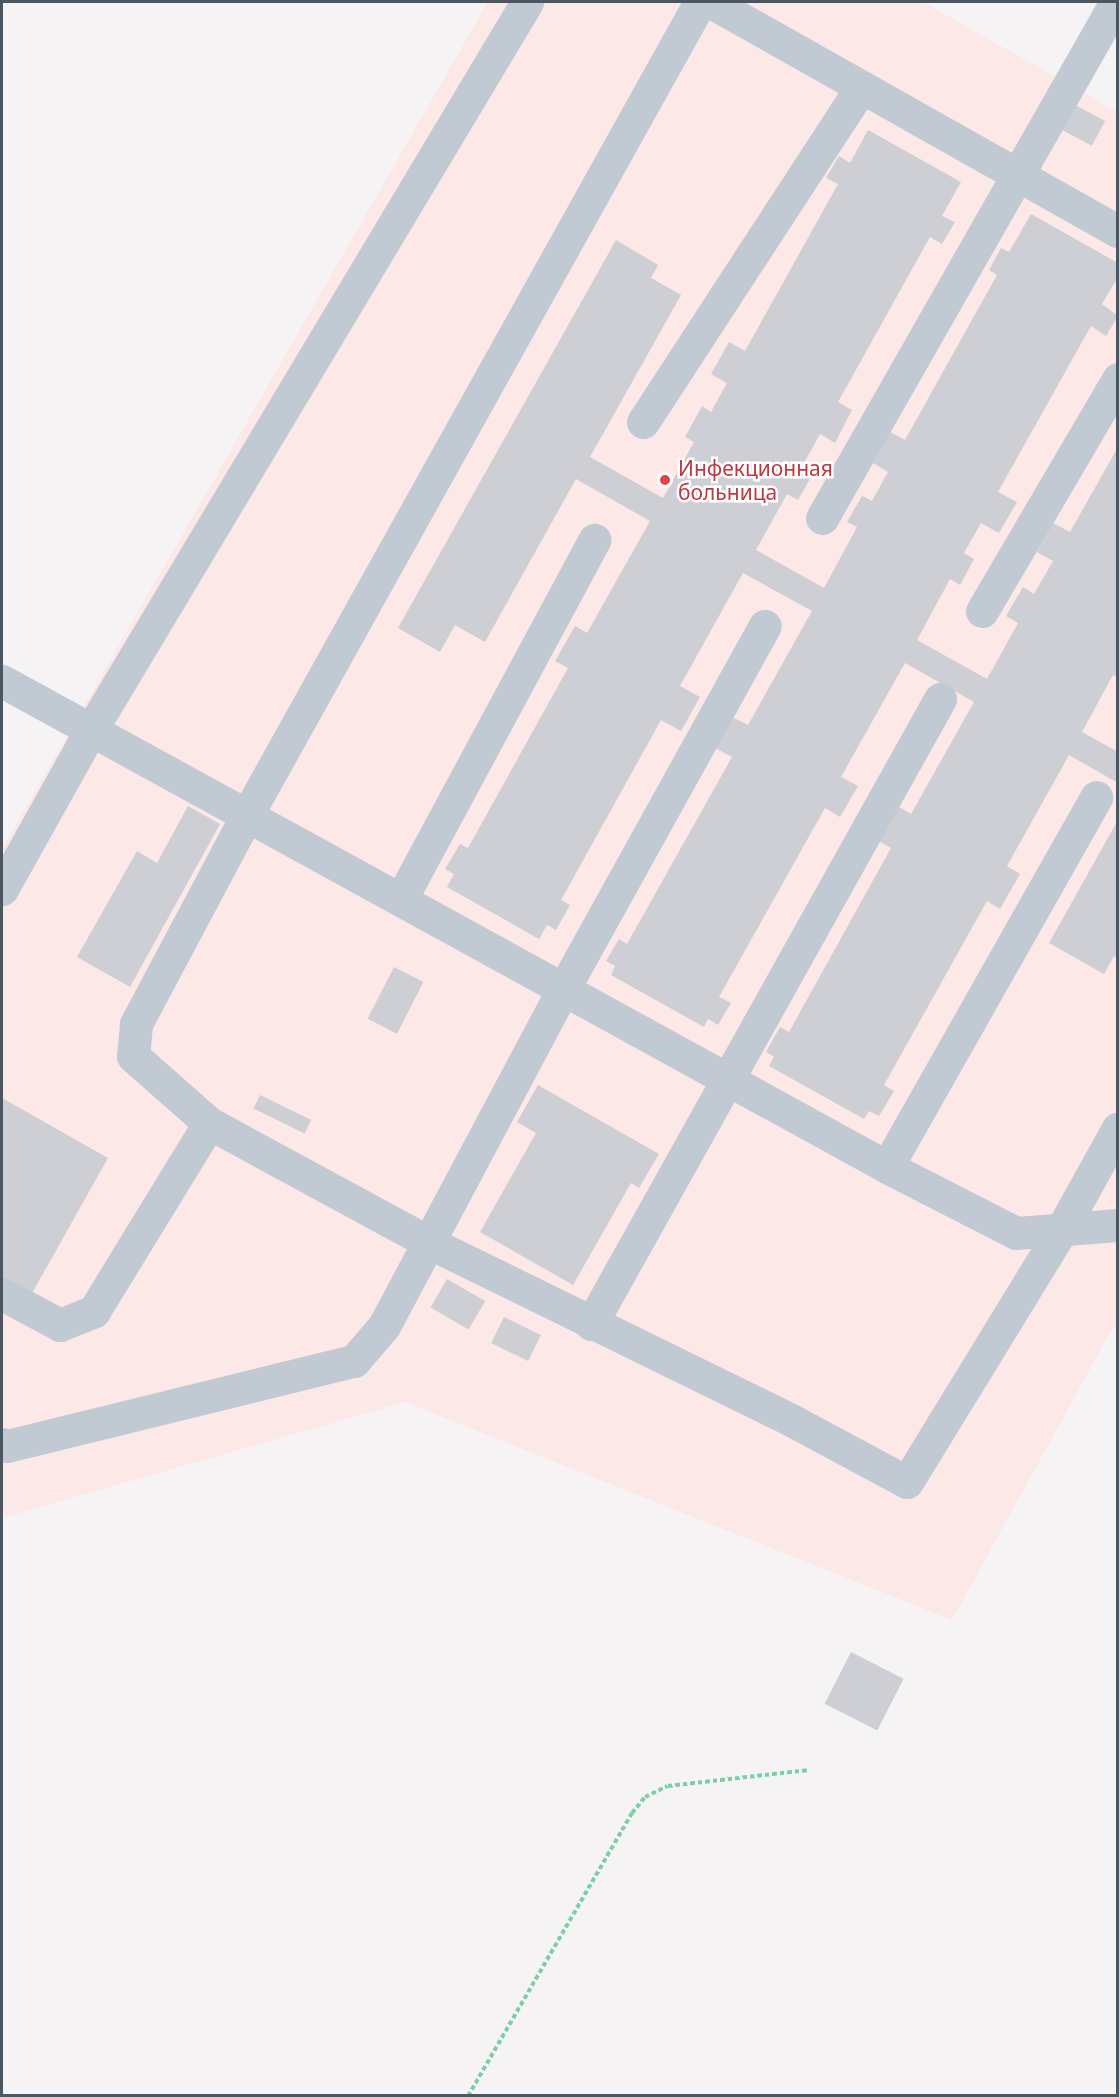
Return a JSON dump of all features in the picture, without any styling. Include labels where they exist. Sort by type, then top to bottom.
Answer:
[{"type":"lane","points":[[2,889],[91,730],[527,2]]},
{"type":"lane","points":[[700,2],[247,814],[135,1024],[133,1056],[209,1123],[430,1243],[591,1324],[793,1421],[907,1482],[1062,1229],[1118,1128]]},
{"type":"lane","points":[[711,2],[1118,231]]},
{"type":"lane","points":[[822,518],[1016,173],[1116,2]]},
{"type":"lane","points":[[643,422],[861,87]]},
{"type":"lane","points":[[982,611],[1118,379]]},
{"type":"lane","points":[[401,899],[594,540]]},
{"type":"lane","points":[[2,1444],[19,1443],[354,1361],[384,1326],[564,988],[765,626]]},
{"type":"lane","points":[[2,681],[887,1167],[1016,1233],[1118,1225]]},
{"type":"lane","points":[[591,1324],[730,1079],[940,699]]},
{"type":"lane","points":[[887,1167],[1096,796]]},
{"type":"lane","points":[[2,1294],[60,1325],[94,1311],[209,1123]]},
{"type":"path","points":[[468,2096],[632,1813],[645,1797],[668,1786],[808,1770]]},
{"type":"shaded area","name":"Инфекционная больница","points":[[488,2],[923,2],[1117,112],[1117,1326],[1113,1327],[952,1620],[405,1402],[2,1518],[2,849]]},
{"type":"building","points":[[1075,105],[1105,121],[1092,146],[1062,130]]},
{"type":"building","points":[[868,130],[961,182],[942,216],[955,222],[942,244],[930,237],[838,402],[852,410],[835,443],[820,434],[804,463],[815,470],[798,500],[787,494],[756,550],[824,588],[857,527],[847,522],[862,496],[872,501],[888,472],[873,463],[890,432],[905,440],[997,275],[989,270],[1001,248],[1009,252],[1031,214],[1118,263],[1118,277],[1102,304],[1118,316],[1106,336],[1091,326],[998,492],[1017,502],[999,533],[981,523],[964,553],[974,559],[960,585],[950,579],[917,640],[987,679],[1018,623],[1006,616],[1023,587],[1034,594],[1053,561],[1037,552],[1053,523],[1070,532],[1118,447],[1118,678],[1113,675],[1082,732],[1118,752],[1118,783],[1069,755],[1007,866],[1020,874],[1000,909],[987,901],[884,1085],[894,1091],[879,1116],[869,1111],[864,1119],[769,1066],[774,1057],[766,1052],[780,1027],[789,1032],[891,848],[877,840],[896,805],[911,814],[974,702],[905,663],[841,777],[858,786],[840,817],[825,808],[719,997],[731,1003],[718,1025],[708,1019],[704,1027],[611,975],[615,966],[606,961],[619,939],[627,944],[732,757],[715,748],[732,717],[748,725],[812,611],[743,573],[680,686],[700,697],[681,731],[661,720],[561,900],[570,905],[556,930],[547,925],[539,939],[447,887],[454,874],[445,869],[460,844],[468,848],[568,668],[555,661],[575,626],[587,633],[650,521],[576,479],[485,642],[455,625],[440,652],[398,628],[616,240],[658,265],[651,278],[681,295],[590,457],[663,498],[694,442],[685,437],[702,406],[711,412],[727,383],[711,374],[729,342],[745,351],[838,184],[826,178],[839,156],[850,163]]},
{"type":"building","points":[[188,806],[220,824],[130,987],[77,957],[137,851],[157,863]]},
{"type":"building","points":[[1118,820],[1118,958],[1114,956],[1104,974],[1049,943]]},
{"type":"building","points":[[394,967],[423,982],[397,1034],[368,1019]]},
{"type":"building","points":[[538,1085],[659,1154],[639,1188],[631,1183],[573,1285],[480,1232],[536,1133],[517,1122]]},
{"type":"building","points":[[260,1095],[311,1120],[305,1133],[253,1108]]},
{"type":"building","points":[[2,1098],[108,1158],[31,1295],[2,1279]]},
{"type":"building","points":[[447,1279],[485,1301],[469,1330],[431,1308]]},
{"type":"building","points":[[504,1317],[541,1335],[528,1361],[491,1343]]},
{"type":"building","points":[[851,1652],[904,1679],[877,1730],[825,1704]]},
{"type":"place","name":"Инфекционная больница","points":[[665,480]]}]
